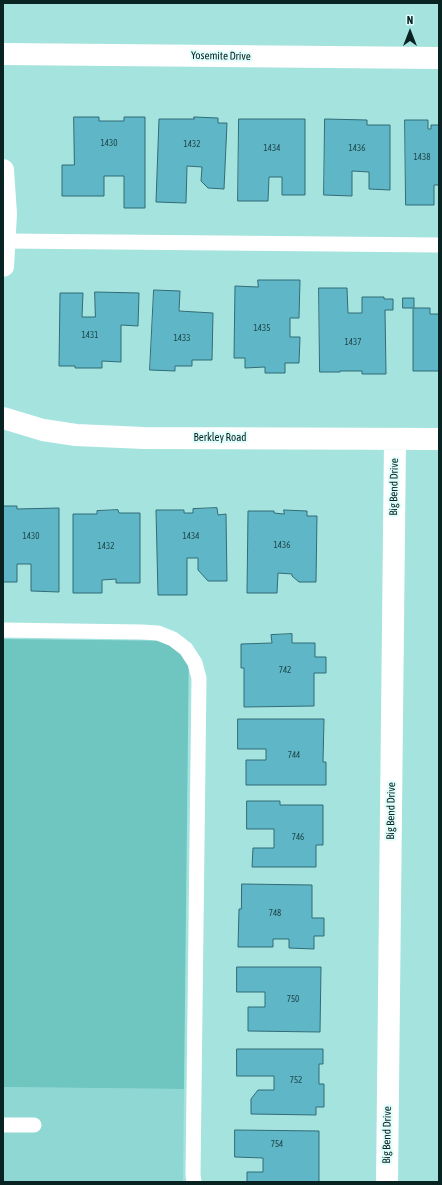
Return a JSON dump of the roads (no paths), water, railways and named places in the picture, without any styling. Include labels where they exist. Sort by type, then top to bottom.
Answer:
[{"type":"street","name":"Yosemite Drive","points":[[3,54],[439,58]]},
{"type":"street","points":[[3,170],[6,214],[3,266]]},
{"type":"street","name":"Berkley Road","points":[[3,418],[43,430],[76,435],[144,438],[439,439]]},
{"type":"street","name":"Big Bend Drive","points":[[387,1182],[395,440]]},
{"type":"lane","points":[[5,241],[439,245]]},
{"type":"lane","points":[[3,630],[158,633],[173,639],[186,649],[195,662],[199,678],[199,686],[194,1182]]},
{"type":"lane","points":[[3,1125],[34,1125]]}]
